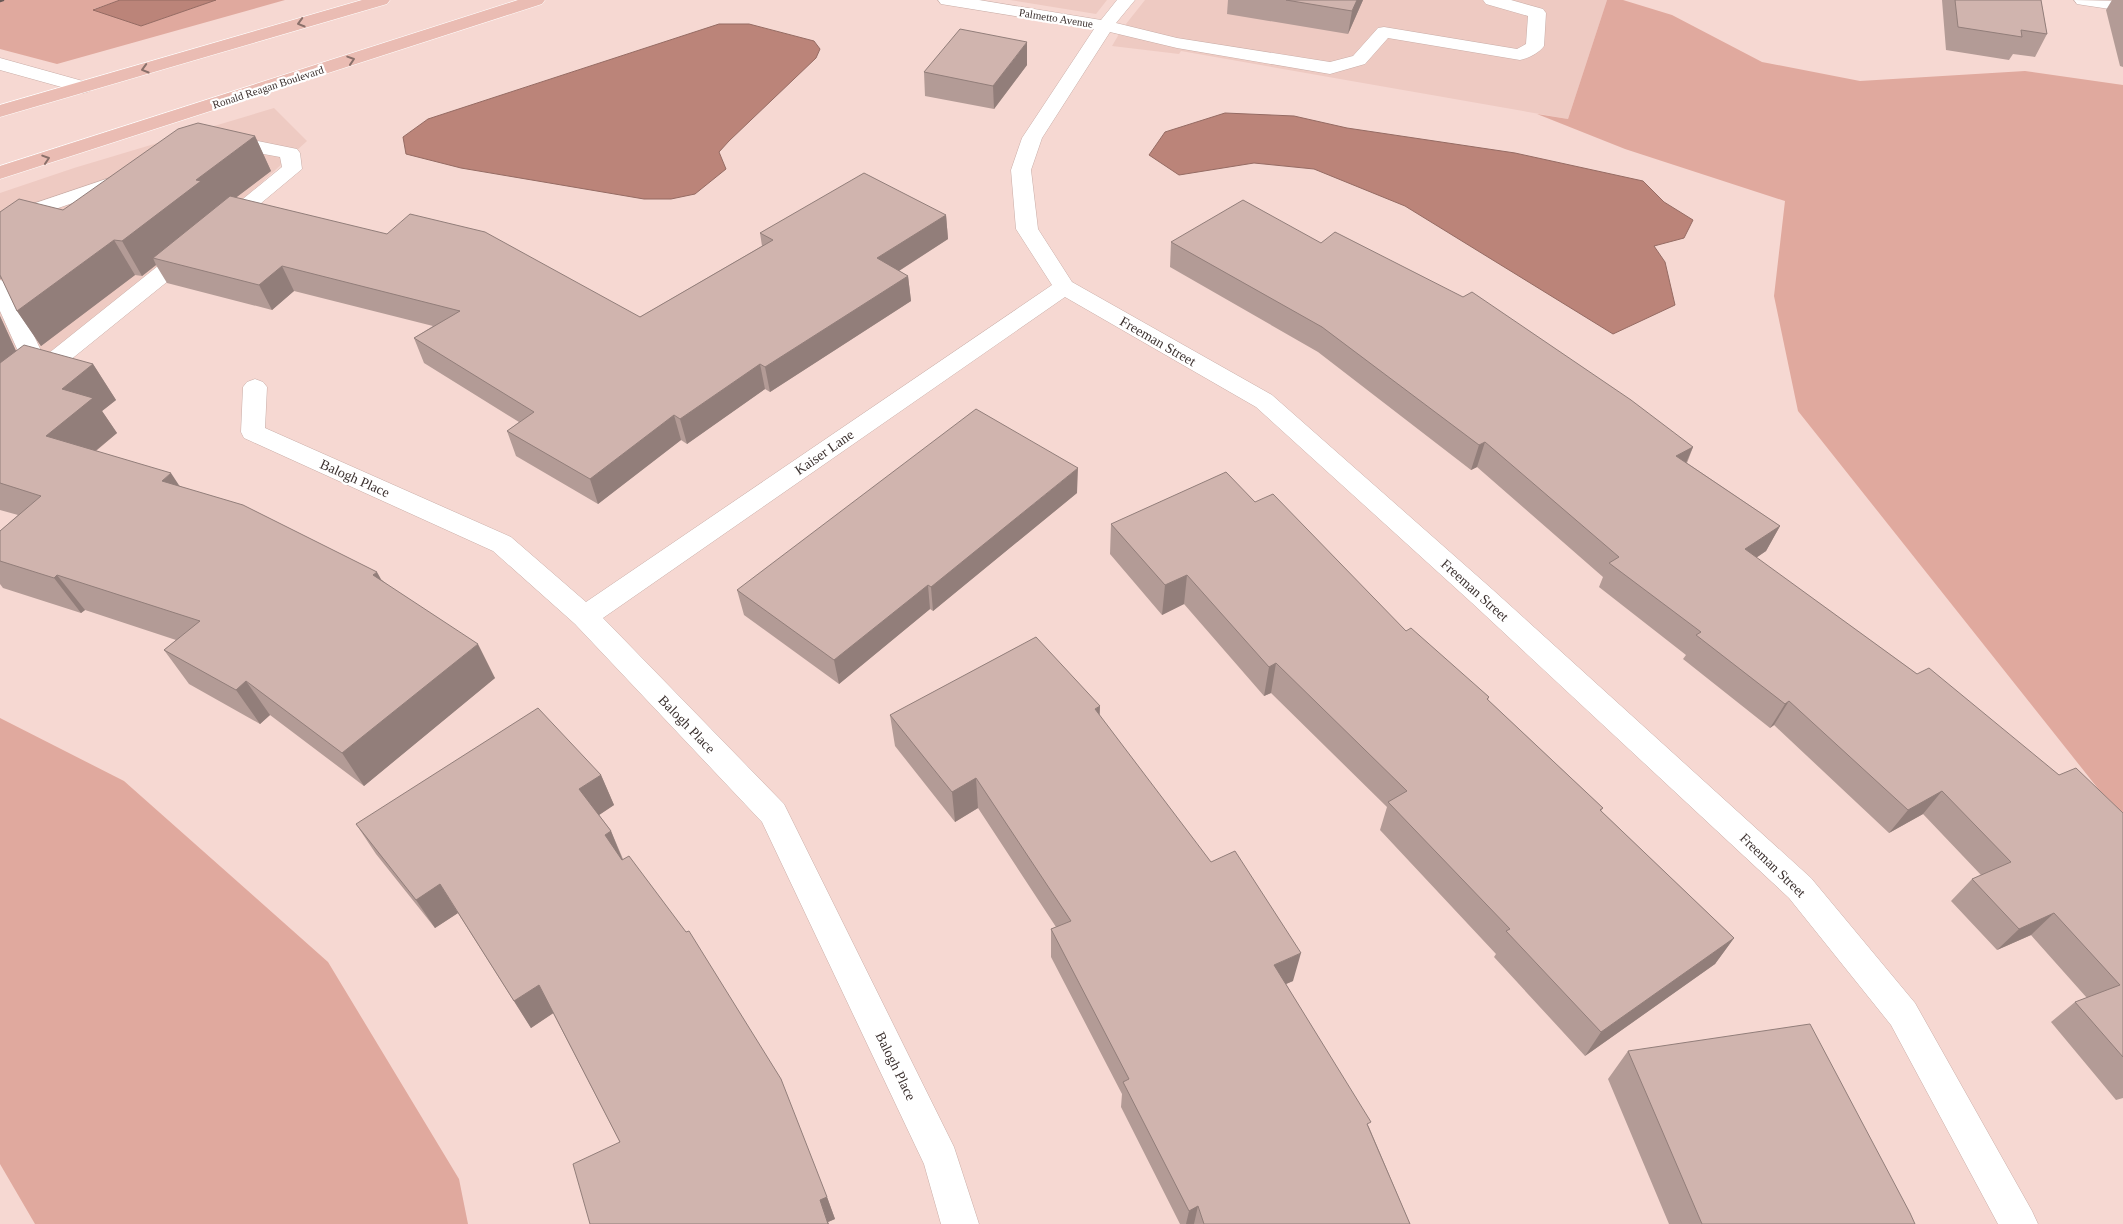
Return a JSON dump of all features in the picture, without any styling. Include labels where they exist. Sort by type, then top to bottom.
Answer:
[{"type":"main road","points":[[0,111],[381,0]]},
{"type":"main road","name":"Ronald Reagan Boulevard","points":[[0,173],[536,0]]},
{"type":"street","name":"Palmetto Avenue","points":[[947,0],[1105,26],[1177,43],[1330,68],[1359,60],[1384,32],[1520,55],[1535,46],[1537,13],[1492,0]]},
{"type":"street","name":"Freeman Street","points":[[1126,0],[1105,26],[1032,138],[1021,170],[1027,229],[1064,287],[1264,401],[1482,596],[1800,888],[1903,1014],[2019,1224]]},
{"type":"street","points":[[2083,0],[2123,6]]},
{"type":"street","points":[[0,64],[83,87]]},
{"type":"street","points":[[0,400],[7,398],[40,373],[292,169],[290,153],[268,147],[234,145],[200,153]]},
{"type":"street","points":[[0,222],[146,172]]},
{"type":"street","points":[[0,287],[9,330],[40,373]]},
{"type":"street","name":"Kaiser Lane","points":[[585,617],[1064,287]]},
{"type":"street","name":"Balogh Place","points":[[255,387],[253,432],[502,544],[585,617],[773,813],[941,1160],[960,1224]]},
{"type":"shaded area","points":[[0,0],[120,0],[94,9],[141,26],[216,0],[285,0],[57,64],[0,49]]},
{"type":"shaded area","points":[[120,0],[216,0],[141,26],[93,10]]},
{"type":"shaded area","points":[[1010,0],[1107,0],[1096,14]]},
{"type":"shaded area","points":[[1145,0],[1607,0],[1568,119],[1181,51],[1179,54],[1112,46],[1122,29]]},
{"type":"shaded area","points":[[1607,0],[1623,0],[1672,15],[1762,62],[1860,81],[2025,71],[2123,85],[2123,820],[1798,411],[1774,296],[1785,201],[1625,149],[1537,114],[1568,119]]},
{"type":"shaded area","points":[[719,24],[749,24],[814,41],[820,49],[816,58],[719,152],[726,169],[695,194],[671,199],[644,199],[461,168],[406,154],[403,137],[428,119]]},
{"type":"shaded area","points":[[274,108],[307,141],[145,289],[0,401],[0,193],[74,168]]},
{"type":"shaded area","points":[[1225,113],[1294,116],[1347,128],[1515,153],[1643,181],[1664,202],[1693,220],[1684,238],[1654,246],[1665,262],[1675,305],[1613,334],[1405,206],[1314,169],[1254,163],[1179,175],[1149,155],[1165,132]]},
{"type":"shaded area","points":[[0,718],[124,781],[328,962],[459,1179],[468,1224],[35,1224],[0,1164]]},
{"type":"building","points":[[1286,0],[1357,0],[1352,11]]},
{"type":"building","points":[[1955,0],[2041,0],[2047,34],[2021,30],[2022,37],[1958,27]]},
{"type":"building","points":[[960,29],[1027,42],[993,86],[924,72]]},
{"type":"building","points":[[198,123],[255,136],[196,180],[201,181],[122,241],[114,240],[17,311],[0,275],[0,212],[19,199],[63,210],[178,129]]},
{"type":"building","points":[[864,173],[946,215],[877,258],[908,276],[765,367],[760,364],[680,419],[674,415],[590,479],[507,431],[534,412],[414,338],[460,311],[282,266],[259,285],[153,258],[230,196],[387,234],[410,214],[485,232],[640,317],[773,240],[760,233]]},
{"type":"building","points":[[1243,200],[1321,243],[1335,232],[1463,297],[1472,292],[1631,400],[1693,447],[1676,456],[1780,526],[1745,549],[1917,674],[1929,668],[2059,775],[2076,768],[2123,813],[2123,1057],[2075,1002],[2120,985],[2054,913],[2019,929],[1972,879],[2011,862],[1942,791],[1908,810],[1789,701],[1785,704],[1696,635],[1701,632],[1609,563],[1619,557],[1485,442],[1479,445],[1322,327],[1171,242]]},
{"type":"building","points":[[24,345],[93,364],[62,389],[93,398],[46,436],[171,473],[162,481],[243,505],[377,572],[373,575],[478,644],[342,753],[246,681],[236,690],[164,650],[200,621],[57,575],[54,578],[0,561],[0,531],[41,496],[0,483],[0,363]]},
{"type":"building","points":[[976,409],[1078,468],[931,587],[928,585],[834,660],[737,590]]},
{"type":"building","points":[[1226,472],[1255,502],[1273,494],[1406,631],[1411,628],[1489,697],[1487,699],[1603,808],[1600,810],[1734,938],[1601,1032],[1506,931],[1510,929],[1388,802],[1407,791],[1276,663],[1269,667],[1187,575],[1165,585],[1111,524]]},
{"type":"building","points":[[1036,637],[1100,706],[1095,709],[1211,862],[1235,851],[1301,953],[1274,965],[1371,1122],[1367,1124],[1410,1224],[1204,1224],[1198,1206],[1189,1211],[1123,1082],[1129,1079],[1051,929],[1071,921],[976,778],[952,792],[890,715]]},
{"type":"building","points":[[538,708],[601,775],[579,789],[611,831],[605,835],[622,860],[629,856],[686,932],[689,931],[781,1079],[827,1197],[820,1200],[828,1224],[590,1224],[573,1164],[620,1142],[539,985],[514,1001],[440,884],[416,900],[356,824]]},
{"type":"building","points":[[1810,1024],[1915,1224],[1702,1224],[1628,1051]]}]
